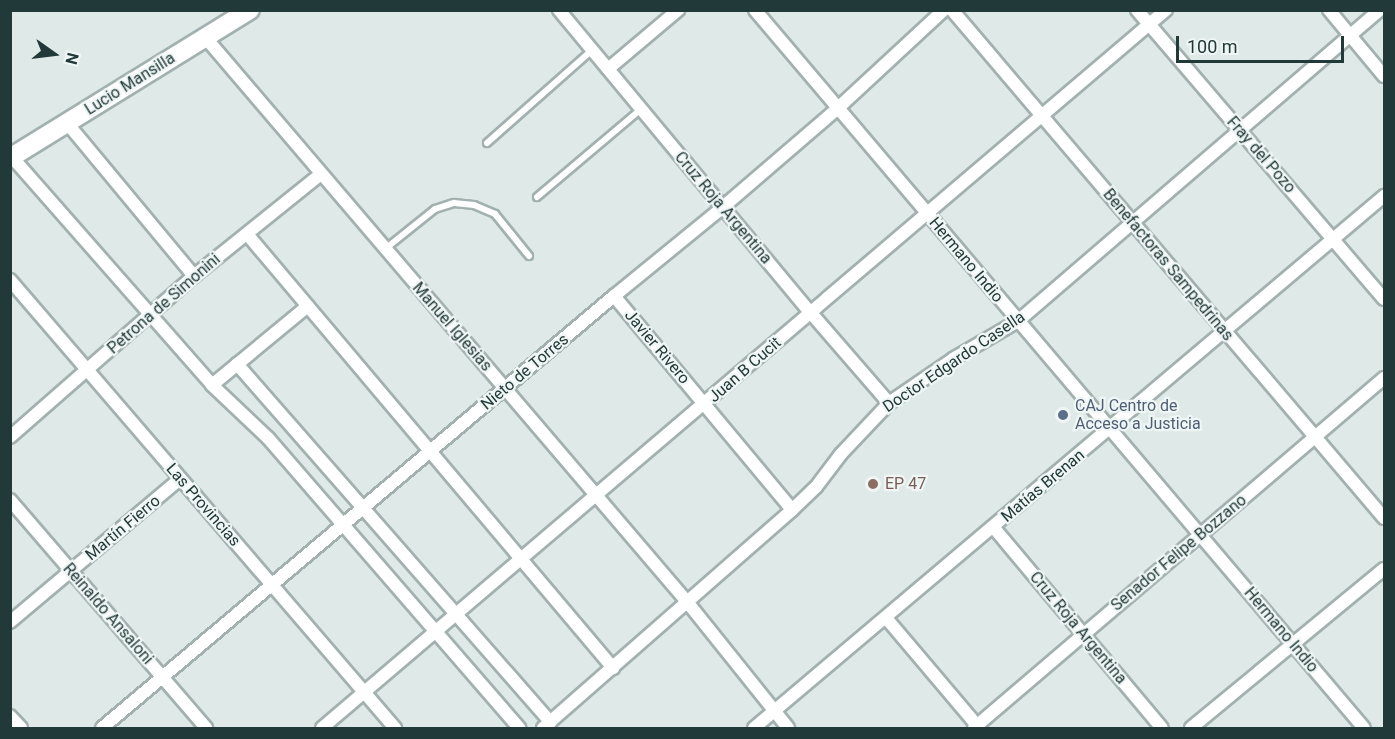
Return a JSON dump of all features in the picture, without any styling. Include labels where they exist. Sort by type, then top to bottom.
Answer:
[{"type":"main road","name":"Lucio Mansilla","points":[[11,158],[250,10]]},
{"type":"street","name":"Cruz Roja Argentina","points":[[559,10],[811,313],[889,403]]},
{"type":"street","points":[[608,69],[678,10]]},
{"type":"street","name":"Hermano Indio","points":[[755,10],[1364,729]]},
{"type":"street","name":"Nieto de Torres","points":[[102,729],[271,584],[344,526],[614,296],[723,207],[838,108],[944,10]]},
{"type":"street","name":"Benefactoras Sampedrinas","points":[[952,10],[1384,518]]},
{"type":"street","name":"Fray del Pozo","points":[[1137,10],[1384,299]]},
{"type":"street","name":"Juan B Cucit","points":[[322,729],[1166,10]]},
{"type":"street","points":[[1329,10],[1384,76]]},
{"type":"street","name":"Doctor Edgardo Casella","points":[[547,725],[792,510],[816,487],[841,454],[889,403],[953,359],[1018,321],[1380,10]]},
{"type":"street","name":"Manuel Iglesias","points":[[205,37],[688,603],[788,729]]},
{"type":"street","points":[[67,123],[194,276]]},
{"type":"street","points":[[11,158],[212,385],[268,438],[437,631],[519,729]]},
{"type":"street","name":"Petrona de Simonini","points":[[10,437],[194,276],[321,174]]},
{"type":"street","name":"Matías Brenan","points":[[754,729],[887,619],[1384,196]]},
{"type":"street","points":[[247,234],[520,561],[613,668]]},
{"type":"street","name":"Las Provincias","points":[[10,280],[89,369],[180,479],[395,729]]},
{"type":"street","name":"Javier Rivero","points":[[614,296],[792,510]]},
{"type":"street","points":[[212,385],[308,306]]},
{"type":"street","points":[[237,364],[362,510],[457,614],[547,725]]},
{"type":"street","name":"Senador Felipe Bozzano","points":[[977,728],[1384,378]]},
{"type":"street","name":"Martín Fierro","points":[[10,622],[180,479]]},
{"type":"street","name":"Reinaldo Ansaloni","points":[[10,500],[206,729]]},
{"type":"street","name":"Cruz Roja Argentina","points":[[994,528],[1162,729]]},
{"type":"street","points":[[1191,729],[1384,569]]},
{"type":"street","points":[[887,619],[977,728]]},
{"type":"street","points":[[10,716],[21,729]]},
{"type":"lane","points":[[487,143],[592,50]]},
{"type":"lane","points":[[537,197],[641,109]]},
{"type":"lane","points":[[385,249],[435,209],[454,203],[474,205],[495,214],[529,256]]},
{"type":"place","name":"CAJ Centro de Acceso a Justicia","points":[[1063,415]]},
{"type":"place","name":"EP 47","points":[[873,484]]}]
